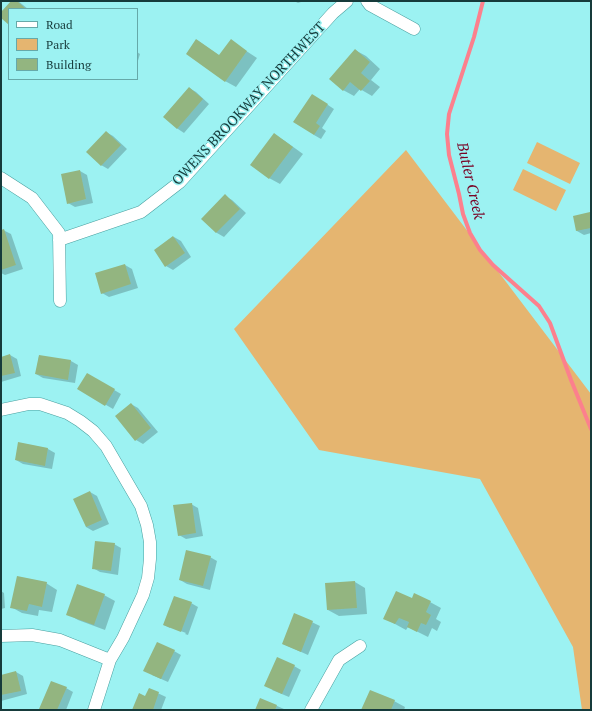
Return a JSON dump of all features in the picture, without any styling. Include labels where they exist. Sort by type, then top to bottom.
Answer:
[{"type":"street","name":"OWENS BROOKWAY NORTHWEST","points":[[59,240],[141,212],[180,182],[333,13],[347,1]]},
{"type":"street","points":[[367,1],[414,30]]},
{"type":"street","points":[[1,178],[32,198],[59,233],[60,301]]},
{"type":"street","points":[[1,410],[23,405],[40,404],[68,413],[80,421],[93,431],[106,446],[141,506],[150,542],[148,578],[143,595],[123,638],[110,660],[94,710]]},
{"type":"street","points":[[1,636],[32,635],[60,640],[110,660]]},
{"type":"street","points":[[311,710],[339,660],[360,646]]},
{"type":"green space","points":[[537,142],[580,163],[570,184],[527,163]]},
{"type":"green space","points":[[406,150],[591,394],[591,710],[582,710],[573,647],[480,479],[319,450],[234,329]]},
{"type":"green space","points":[[523,169],[566,190],[556,211],[513,190]]},
{"type":"building","points":[[11,1],[17,1],[25,8],[8,8],[8,24],[1,18],[1,12]]},
{"type":"building","points":[[196,39],[219,55],[231,39],[247,51],[225,82],[186,54]]},
{"type":"building","points":[[355,49],[370,62],[361,73],[370,81],[361,91],[350,82],[343,91],[329,79]]},
{"type":"building","points":[[189,87],[203,99],[177,129],[163,117]]},
{"type":"building","points":[[312,94],[328,104],[316,123],[320,126],[314,135],[293,122]]},
{"type":"building","points":[[106,131],[121,145],[101,166],[86,152]]},
{"type":"building","points":[[274,133],[293,147],[269,179],[250,165]]},
{"type":"building","points":[[80,170],[86,199],[67,204],[61,174]]},
{"type":"building","points":[[225,194],[240,209],[216,233],[201,219]]},
{"type":"building","points":[[590,212],[591,228],[576,231],[573,216]]},
{"type":"building","points":[[4,229],[16,265],[1,270],[1,230]]},
{"type":"building","points":[[173,236],[185,253],[165,267],[154,250]]},
{"type":"building","points":[[125,264],[131,284],[101,294],[95,273]]},
{"type":"building","points":[[10,354],[15,373],[1,376],[1,357]]},
{"type":"building","points":[[39,355],[71,360],[68,380],[35,374]]},
{"type":"building","points":[[87,373],[115,389],[105,406],[77,389]]},
{"type":"building","points":[[131,403],[151,428],[135,441],[115,416]]},
{"type":"building","points":[[18,442],[48,448],[45,466],[15,460]]},
{"type":"building","points":[[90,491],[102,520],[86,527],[73,499]]},
{"type":"building","points":[[192,503],[196,533],[178,536],[173,505]]},
{"type":"building","points":[[95,541],[115,543],[111,571],[92,569]]},
{"type":"building","points":[[186,550],[211,556],[203,586],[179,580]]},
{"type":"building","points":[[17,576],[47,582],[42,607],[29,604],[27,611],[10,608]]},
{"type":"building","points":[[355,581],[357,608],[327,610],[325,583]]},
{"type":"building","points":[[77,584],[105,594],[94,625],[66,615]]},
{"type":"building","points":[[396,591],[412,598],[414,593],[431,601],[426,612],[431,615],[426,625],[421,623],[417,632],[407,627],[409,622],[399,618],[395,624],[383,619]]},
{"type":"building","points":[[174,596],[192,602],[181,632],[163,625]]},
{"type":"building","points":[[294,613],[313,621],[301,652],[282,644]]},
{"type":"building","points":[[157,642],[175,650],[161,679],[143,671]]},
{"type":"building","points":[[277,657],[295,665],[282,694],[264,686]]},
{"type":"building","points":[[16,671],[21,691],[1,695],[1,675]]},
{"type":"building","points":[[51,681],[67,687],[57,710],[41,710],[39,709]]},
{"type":"building","points":[[149,688],[159,692],[153,710],[132,710],[139,693],[145,696]]},
{"type":"building","points":[[370,690],[395,700],[391,710],[361,710]]},
{"type":"building","points":[[260,698],[277,705],[275,710],[255,710]]},
{"type":"waterway","name":"Butler Creek","points":[[483,1],[474,37],[449,114],[447,134],[449,155],[463,214],[470,233],[480,250],[493,265],[539,306],[550,323],[591,429]]}]
